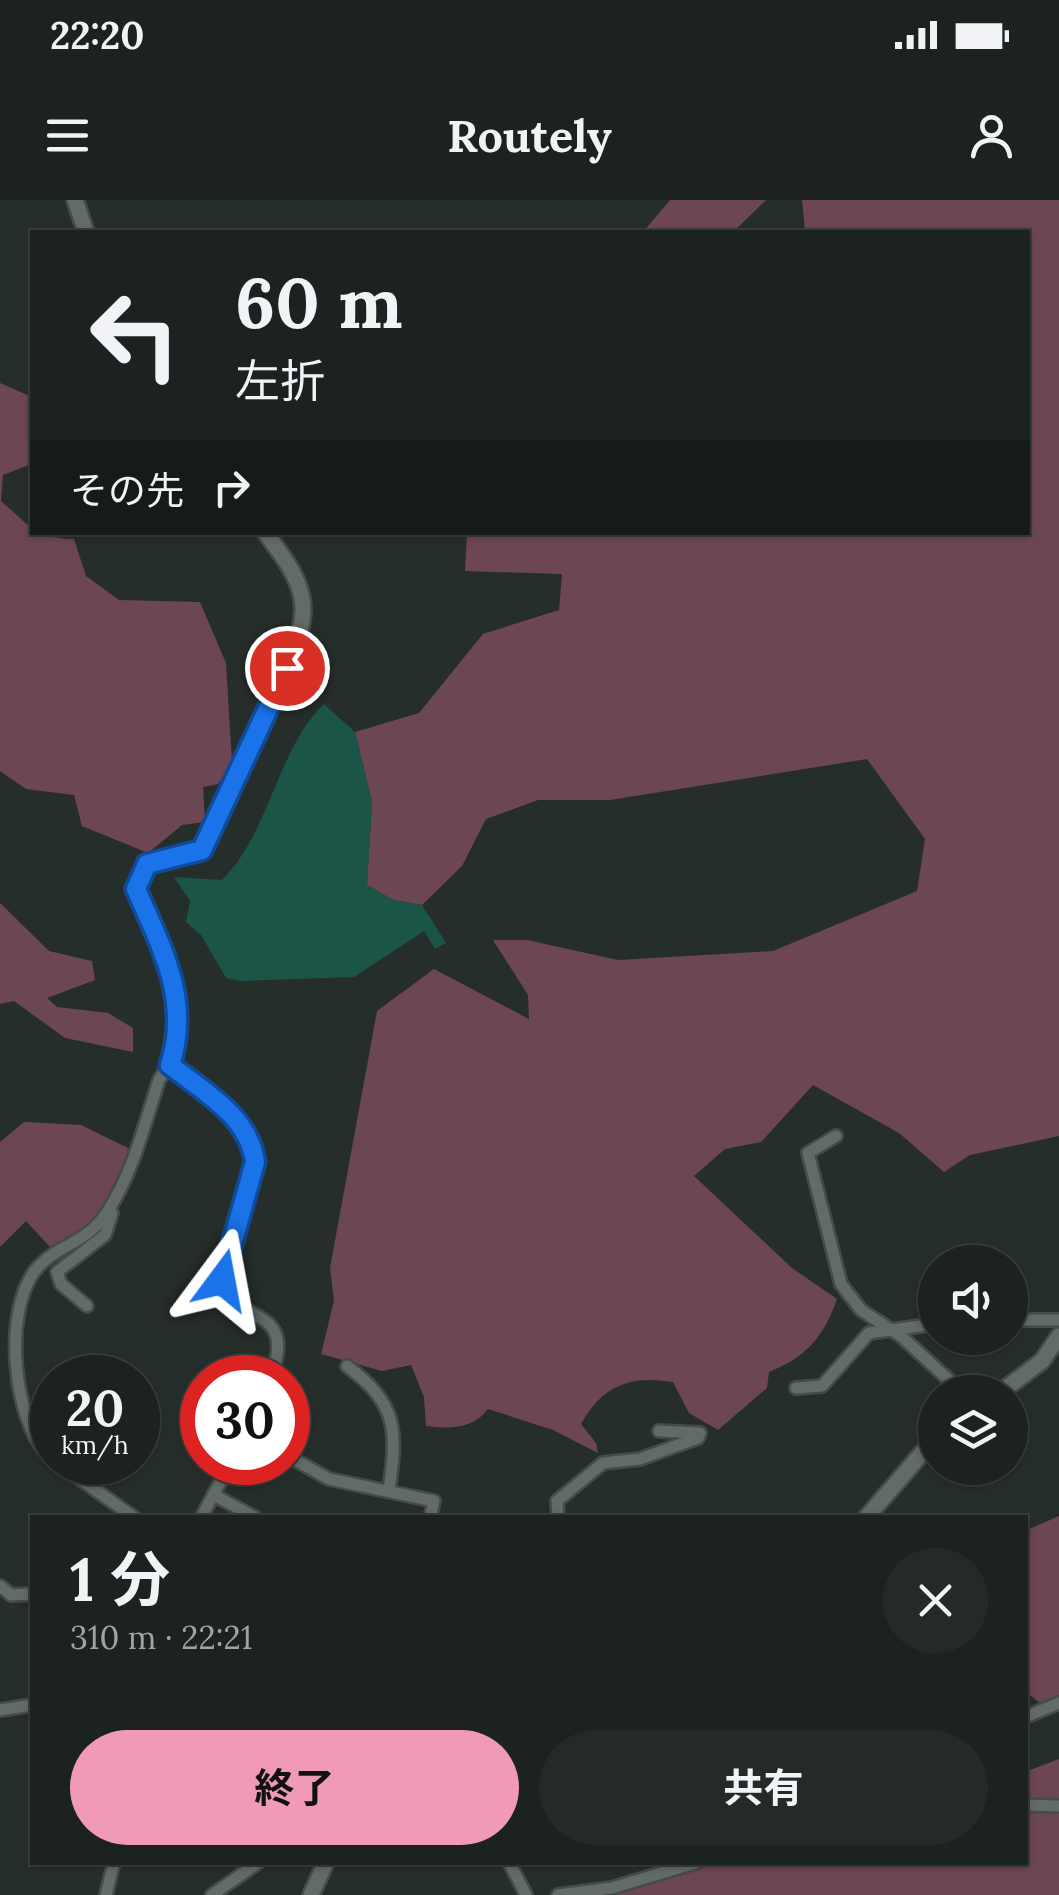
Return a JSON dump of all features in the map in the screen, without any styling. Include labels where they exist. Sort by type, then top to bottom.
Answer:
[{"type":"street","points":[[75,200],[85,230]]},
{"type":"street","points":[[87,1306],[61,1284],[57,1272],[105,1234],[159,1080],[170,1065],[180,1034],[179,1000],[136,889],[147,864],[202,850],[287,668],[303,606],[292,568],[267,535]]},
{"type":"street","points":[[170,1065],[240,1121],[252,1142],[255,1162],[222,1280],[230,1298],[265,1316],[275,1331],[279,1355]]},
{"type":"street","points":[[836,1136],[808,1153],[841,1284],[861,1310],[884,1329],[902,1336],[944,1375]]},
{"type":"street","points":[[30,1428],[15,1353],[24,1298],[36,1268],[79,1243],[113,1204]]},
{"type":"street","points":[[1028,1320],[1059,1320]]},
{"type":"street","points":[[796,1388],[822,1386],[868,1333],[918,1326]]},
{"type":"street","points":[[1023,1375],[1042,1360],[1059,1336]]},
{"type":"street","points":[[347,1366],[373,1385],[397,1432],[389,1491]]},
{"type":"street","points":[[558,1515],[558,1501],[603,1462],[640,1458],[700,1434],[660,1431]]},
{"type":"street","points":[[869,1515],[918,1458]]},
{"type":"street","points":[[310,1468],[330,1479],[434,1500],[431,1515]]},
{"type":"street","points":[[89,1485],[132,1515]]},
{"type":"street","points":[[203,1515],[219,1485]]},
{"type":"street","points":[[214,1495],[251,1515]]},
{"type":"street","points":[[0,1586],[11,1596],[30,1594]]},
{"type":"street","points":[[1028,1716],[1059,1704]]},
{"type":"street","points":[[0,1710],[30,1705]]},
{"type":"street","points":[[1028,1805],[1059,1806]]},
{"type":"street","points":[[106,1895],[113,1865]]},
{"type":"street","points":[[212,1895],[255,1865]]},
{"type":"street","points":[[311,1895],[325,1865]]},
{"type":"street","points":[[510,1865],[526,1895]]},
{"type":"street","points":[[558,1895],[612,1888],[688,1865]]},
{"type":"shaded area","points":[[670,200],[766,200],[735,230],[645,230]]},
{"type":"shaded area","points":[[802,200],[1059,200],[1059,1136],[970,1155],[944,1172],[899,1133],[813,1085],[761,1142],[725,1149],[694,1176],[792,1268],[837,1299],[812,1344],[769,1372],[767,1388],[718,1430],[689,1413],[673,1382],[644,1380],[619,1386],[599,1400],[581,1424],[596,1443],[598,1453],[553,1430],[488,1409],[475,1421],[460,1426],[426,1426],[424,1397],[411,1365],[382,1371],[321,1354],[334,1301],[330,1268],[377,1011],[434,969],[529,1019],[528,995],[493,940],[527,940],[618,960],[773,951],[917,891],[925,839],[867,759],[610,800],[538,800],[486,819],[462,866],[422,905],[393,900],[367,885],[372,802],[355,732],[419,713],[483,634],[559,610],[562,574],[465,571],[467,535],[1030,535],[1030,230],[805,230]]},
{"type":"shaded area","points":[[0,383],[30,396],[30,465],[3,475],[1,501],[30,526],[30,535],[74,539],[86,576],[119,600],[200,602],[226,663],[232,763],[218,784],[203,787],[205,822],[182,825],[148,853],[82,826],[74,795],[26,789],[0,771]]},
{"type":"shaded area","points":[[324,704],[355,732],[372,802],[367,885],[393,900],[422,905],[446,943],[435,949],[424,931],[354,977],[241,981],[226,978],[201,935],[186,922],[190,901],[174,877],[222,880],[252,838],[295,743]]},
{"type":"shaded area","points":[[0,903],[49,951],[92,961],[95,980],[47,998],[57,1007],[108,1013],[133,1028],[133,1052],[65,1038],[14,1001],[0,1004]]},
{"type":"shaded area","points":[[24,1122],[81,1125],[128,1148],[111,1215],[84,1247],[73,1239],[50,1247],[26,1221],[0,1247],[0,1142]]},
{"type":"shaded area","points":[[1059,1516],[1059,1700],[1044,1706],[1028,1693],[1028,1530]]},
{"type":"shaded area","points":[[1059,1759],[1059,1800],[1028,1800],[1028,1771]]},
{"type":"shaded area","points":[[1028,1814],[1059,1814],[1059,1895],[594,1895],[713,1865],[1028,1865]]},
{"type":"route","points":[[222,1280],[228,1247],[255,1162],[252,1142],[240,1121],[170,1065],[180,1034],[179,1000],[136,889],[147,864],[202,850],[258,722],[287,668]]}]
